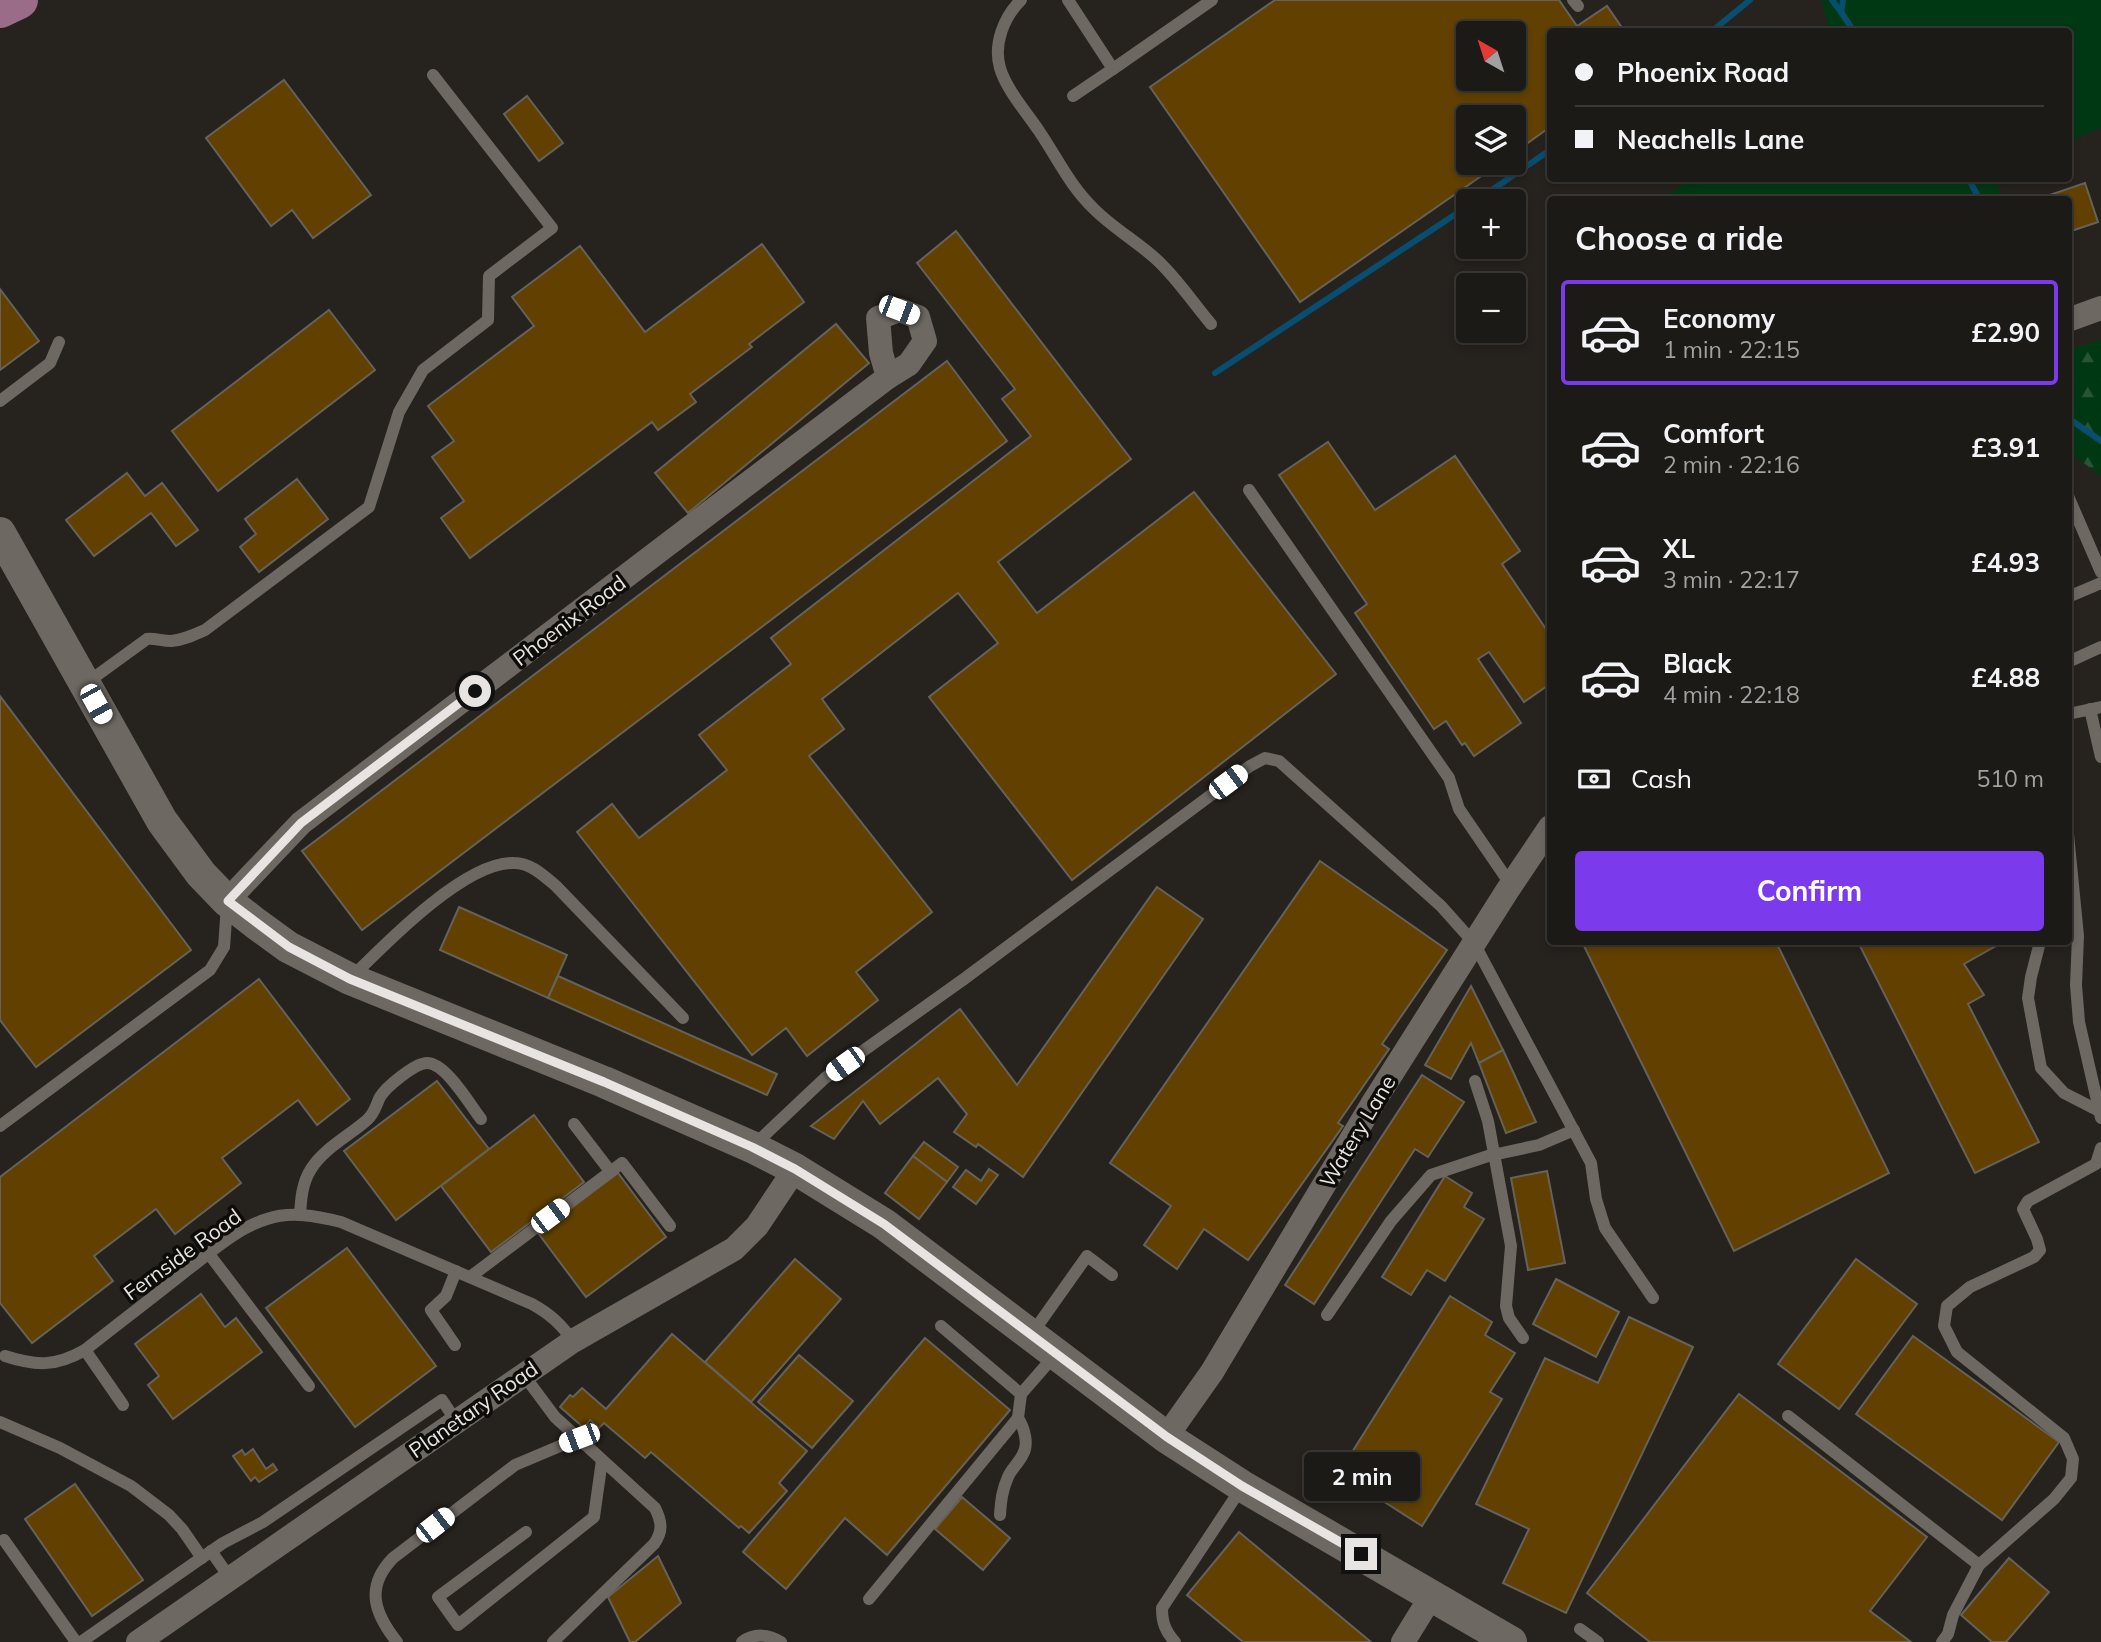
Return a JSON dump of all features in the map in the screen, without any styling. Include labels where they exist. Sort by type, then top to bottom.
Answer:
[{"type":"main road","points":[[0,9],[19,0]]},
{"type":"street","points":[[2072,319],[2101,308]]},
{"type":"street","name":"Phoenix Road","points":[[228,901],[301,823],[888,377]]},
{"type":"street","points":[[0,533],[162,821],[201,874],[228,901],[289,947],[350,979],[604,1082],[752,1147],[795,1169],[884,1224],[1167,1437],[1242,1486],[1511,1642]]},
{"type":"street","name":"Watery Lane","points":[[1167,1437],[1212,1371],[1373,1102],[1547,831]]},
{"type":"street","name":"Planetary Road","points":[[151,1639],[230,1578],[523,1374],[573,1341],[734,1248],[757,1226],[795,1169]]},
{"type":"street","points":[[1403,1642],[1432,1595]]},
{"type":"lane","points":[[1021,0],[1004,23],[999,40],[1000,68],[1007,83],[1055,154],[1073,188],[1105,219],[1156,259],[1211,324]]},
{"type":"lane","points":[[1068,0],[1113,69]]},
{"type":"lane","points":[[1073,96],[1212,0]]},
{"type":"lane","points":[[85,684],[147,639],[185,639],[205,630],[369,508],[399,412],[423,370],[488,320],[489,276],[552,228],[433,75]]},
{"type":"lane","points":[[0,401],[50,363],[59,342]]},
{"type":"lane","points":[[1249,490],[1448,778],[1459,809],[1511,885]]},
{"type":"lane","points":[[2072,505],[2101,572]]},
{"type":"lane","points":[[2072,530],[2081,526]]},
{"type":"lane","points":[[2072,595],[2101,583]]},
{"type":"lane","points":[[2072,661],[2101,647]]},
{"type":"lane","points":[[2072,713],[2096,708],[2101,758]]},
{"type":"lane","points":[[752,1147],[825,1079],[1250,766],[1265,758],[1279,761],[1441,906],[1474,943],[1591,1163],[1596,1199],[1605,1228],[1653,1297]]},
{"type":"lane","points":[[350,979],[401,928],[458,885],[478,871],[513,862],[536,870],[556,886],[683,1018]]},
{"type":"lane","points":[[2072,875],[2078,936],[2076,985],[2079,1022],[2101,1114]]},
{"type":"lane","points":[[0,1126],[210,970],[224,947],[228,901]]},
{"type":"lane","points":[[2039,945],[2028,998],[2040,1068],[2064,1093],[2101,1114]]},
{"type":"lane","points":[[300,1215],[302,1189],[311,1168],[325,1152],[370,1118],[380,1096],[415,1066],[425,1062],[444,1071],[481,1119]]},
{"type":"lane","points":[[1475,1081],[1488,1121],[1511,1246],[1506,1306],[1509,1318],[1523,1339]]},
{"type":"lane","points":[[573,1124],[610,1171]]},
{"type":"lane","points":[[1327,1315],[1391,1221],[1431,1175],[1494,1154],[1539,1144],[1574,1130]]},
{"type":"lane","points":[[1942,1642],[1979,1565],[2054,1499],[2071,1478],[2073,1459],[2064,1438],[1957,1353],[1944,1326],[1947,1306],[1970,1287],[2034,1257],[2040,1250],[2023,1209],[2028,1201],[2096,1164],[2101,1148]]},
{"type":"lane","points":[[470,1277],[622,1163],[670,1226]]},
{"type":"lane","name":"Fernside Road","points":[[5,1356],[27,1363],[49,1364],[69,1359],[85,1350],[245,1228],[267,1219],[300,1215],[341,1222],[532,1304],[559,1322],[573,1341]]},
{"type":"lane","points":[[209,1254],[309,1386]]},
{"type":"lane","points":[[1000,1515],[1001,1495],[1009,1474],[1025,1452],[1025,1439],[1018,1418],[1021,1394],[1043,1345],[1087,1256],[1112,1275]]},
{"type":"lane","points":[[455,1345],[431,1310],[446,1296],[456,1271]]},
{"type":"lane","points":[[941,1326],[1021,1394]]},
{"type":"lane","points":[[85,1350],[124,1405]]},
{"type":"lane","points":[[523,1374],[555,1417],[655,1508],[660,1518],[661,1528],[654,1544],[553,1642]]},
{"type":"lane","points":[[82,1642],[206,1555],[263,1522],[442,1400],[456,1421]]},
{"type":"lane","points":[[1788,1416],[1979,1565]]},
{"type":"lane","points":[[869,1599],[1018,1418]]},
{"type":"lane","points":[[0,1422],[60,1448],[131,1486],[169,1514],[230,1578]]},
{"type":"lane","points":[[397,1642],[377,1608],[375,1594],[382,1569],[499,1475],[534,1456],[579,1438]]},
{"type":"lane","points":[[526,1532],[438,1597],[458,1625],[594,1517],[602,1460]]},
{"type":"lane","points":[[1175,1642],[1167,1633],[1162,1620],[1162,1608],[1242,1486]]},
{"type":"lane","points":[[4,1540],[76,1642]]},
{"type":"lane","points":[[1580,1629],[1598,1642]]},
{"type":"lane","points":[[742,1642],[751,1636],[772,1636],[781,1642]]},
{"type":"green space","points":[[1822,0],[2101,0],[2101,128],[2072,140],[2072,28],[1828,28]]},
{"type":"green space","points":[[1686,182],[1997,182],[2002,196],[1668,196]]},
{"type":"green space","points":[[2101,340],[2101,476],[2072,454],[2072,349]]},
{"type":"building","points":[[1275,0],[1559,0],[1577,26],[1607,6],[1622,28],[1547,28],[1547,129],[1526,144],[1526,105],[1456,105],[1456,175],[1483,175],[1463,189],[1456,189],[1456,194],[1300,302],[1150,87]]},
{"type":"building","points":[[284,80],[371,195],[313,238],[292,210],[271,226],[206,138]]},
{"type":"building","points":[[527,96],[563,143],[539,161],[504,114]]},
{"type":"building","points":[[2085,183],[2098,222],[2072,231],[2072,196],[2047,196]]},
{"type":"building","points":[[956,231],[1131,459],[998,562],[1037,613],[1194,492],[1336,674],[1072,880],[929,697],[998,643],[958,593],[822,699],[844,729],[809,756],[932,912],[856,972],[878,1000],[807,1056],[786,1028],[752,1055],[577,832],[612,804],[639,838],[727,770],[699,735],[791,664],[771,638],[1031,436],[1002,399],[1015,389],[917,263]]},
{"type":"building","points":[[762,244],[804,302],[749,344],[752,347],[690,394],[696,402],[658,430],[652,422],[470,558],[441,518],[464,501],[432,457],[454,441],[428,406],[534,326],[512,297],[580,246],[645,332]]},
{"type":"building","points":[[0,289],[39,341],[0,370]]},
{"type":"building","points":[[329,310],[375,370],[218,491],[172,431]]},
{"type":"building","points":[[836,324],[869,363],[688,513],[655,473]]},
{"type":"building","points":[[947,361],[1007,441],[362,930],[302,851]]},
{"type":"building","points":[[1328,442],[1375,510],[1455,456],[1520,551],[1502,564],[1547,631],[1547,686],[1524,702],[1489,652],[1478,659],[1521,723],[1474,756],[1465,743],[1462,745],[1446,721],[1434,729],[1355,613],[1367,604],[1279,475]]},
{"type":"building","points":[[127,473],[145,496],[162,483],[198,530],[176,546],[151,513],[94,556],[66,520]]},
{"type":"building","points":[[297,479],[328,519],[259,572],[240,547],[256,534],[245,519]]},
{"type":"building","points":[[0,696],[191,950],[36,1067],[0,1020]]},
{"type":"building","points":[[1320,861],[1447,950],[1382,1044],[1389,1049],[1338,1123],[1343,1126],[1248,1260],[1204,1229],[1177,1269],[1144,1245],[1171,1206],[1110,1163]]},
{"type":"building","points":[[1157,887],[1203,919],[1023,1177],[978,1144],[976,1147],[954,1132],[967,1114],[938,1078],[880,1124],[863,1101],[834,1139],[811,1126],[960,1009],[1017,1085]]},
{"type":"building","points":[[459,907],[567,955],[548,998],[440,950]]},
{"type":"building","points":[[1583,945],[1777,945],[1889,1173],[1734,1251]]},
{"type":"building","points":[[1860,945],[1998,945],[1964,964],[1984,995],[1968,1004],[2039,1142],[1975,1173]]},
{"type":"building","points":[[558,976],[777,1074],[767,1095],[548,998]]},
{"type":"building","points":[[259,979],[350,1099],[317,1125],[298,1100],[222,1158],[241,1183],[175,1234],[156,1209],[94,1256],[113,1281],[32,1343],[0,1303],[0,1177]]},
{"type":"building","points":[[1471,986],[1503,1050],[1479,1063],[1471,1043],[1451,1079],[1425,1065]]},
{"type":"building","points":[[1503,1050],[1536,1122],[1506,1133],[1479,1063]]},
{"type":"building","points":[[1422,1075],[1464,1102],[1428,1157],[1415,1149],[1314,1304],[1285,1285]]},
{"type":"building","points":[[437,1081],[489,1149],[396,1220],[344,1151]]},
{"type":"building","points":[[534,1115],[584,1182],[491,1252],[441,1186]]},
{"type":"building","points":[[924,1142],[958,1167],[947,1182],[913,1156]]},
{"type":"building","points":[[913,1156],[947,1182],[919,1219],[885,1193]]},
{"type":"building","points":[[989,1169],[998,1175],[976,1204],[953,1187],[966,1170],[981,1181]]},
{"type":"building","points":[[1547,1171],[1565,1263],[1528,1270],[1511,1178]]},
{"type":"building","points":[[618,1173],[666,1237],[586,1297],[538,1233]]},
{"type":"building","points":[[1445,1176],[1472,1193],[1464,1207],[1484,1219],[1445,1281],[1427,1270],[1411,1295],[1382,1277]]},
{"type":"building","points":[[347,1248],[436,1366],[355,1427],[266,1308]]},
{"type":"building","points":[[795,1259],[841,1299],[751,1402],[705,1362]]},
{"type":"building","points":[[1856,1259],[1917,1304],[1839,1409],[1778,1364]]},
{"type":"building","points":[[1556,1279],[1619,1312],[1596,1357],[1533,1324]]},
{"type":"building","points":[[201,1294],[225,1327],[236,1318],[262,1352],[173,1419],[148,1385],[159,1376],[135,1344]]},
{"type":"building","points":[[1450,1296],[1492,1322],[1485,1335],[1515,1353],[1490,1392],[1502,1399],[1422,1526],[1339,1473]]},
{"type":"building","points":[[1629,1317],[1693,1347],[1566,1613],[1503,1583],[1529,1529],[1476,1504],[1545,1358],[1598,1383]]},
{"type":"building","points":[[672,1334],[807,1451],[779,1483],[787,1491],[749,1533],[741,1526],[739,1528],[651,1452],[645,1458],[604,1423],[599,1428],[590,1420],[584,1428],[560,1407],[570,1395],[573,1397],[582,1388],[606,1409]]},
{"type":"building","points":[[1913,1336],[2059,1442],[2002,1520],[1856,1414]]},
{"type":"building","points":[[925,1338],[1010,1410],[887,1555],[845,1518],[786,1589],[743,1552]]},
{"type":"building","points":[[799,1355],[853,1401],[812,1448],[758,1402]]},
{"type":"building","points":[[1739,1394],[1927,1537],[1870,1611],[1911,1642],[1650,1642],[1587,1593]]},
{"type":"building","points":[[253,1449],[266,1469],[273,1464],[277,1470],[259,1482],[255,1477],[251,1481],[233,1456],[242,1450],[245,1455]]},
{"type":"building","points":[[75,1484],[143,1580],[92,1616],[25,1519]]},
{"type":"building","points":[[962,1497],[1010,1538],[983,1570],[935,1529]]},
{"type":"building","points":[[1239,1532],[1371,1642],[1243,1642],[1187,1595]]},
{"type":"building","points":[[658,1556],[681,1603],[635,1642],[630,1642],[608,1597]]},
{"type":"building","points":[[2009,1558],[2049,1592],[2006,1642],[1992,1642],[1961,1615]]},
{"type":"waterway","points":[[1716,28],[1750,0]]},
{"type":"waterway","points":[[1832,0],[1841,12]]},
{"type":"waterway","points":[[1843,0],[1841,12],[1851,27]]},
{"type":"waterway","points":[[1493,189],[1547,152]]},
{"type":"waterway","points":[[1970,182],[1978,196]]},
{"type":"waterway","points":[[1215,373],[1456,214]]},
{"type":"waterway","points":[[2072,421],[2101,441]]},
{"type":"route","points":[[475,691],[301,823],[228,901],[289,947],[350,979],[604,1082],[752,1147],[795,1169],[884,1224],[1167,1437],[1242,1486],[1361,1554]]}]
